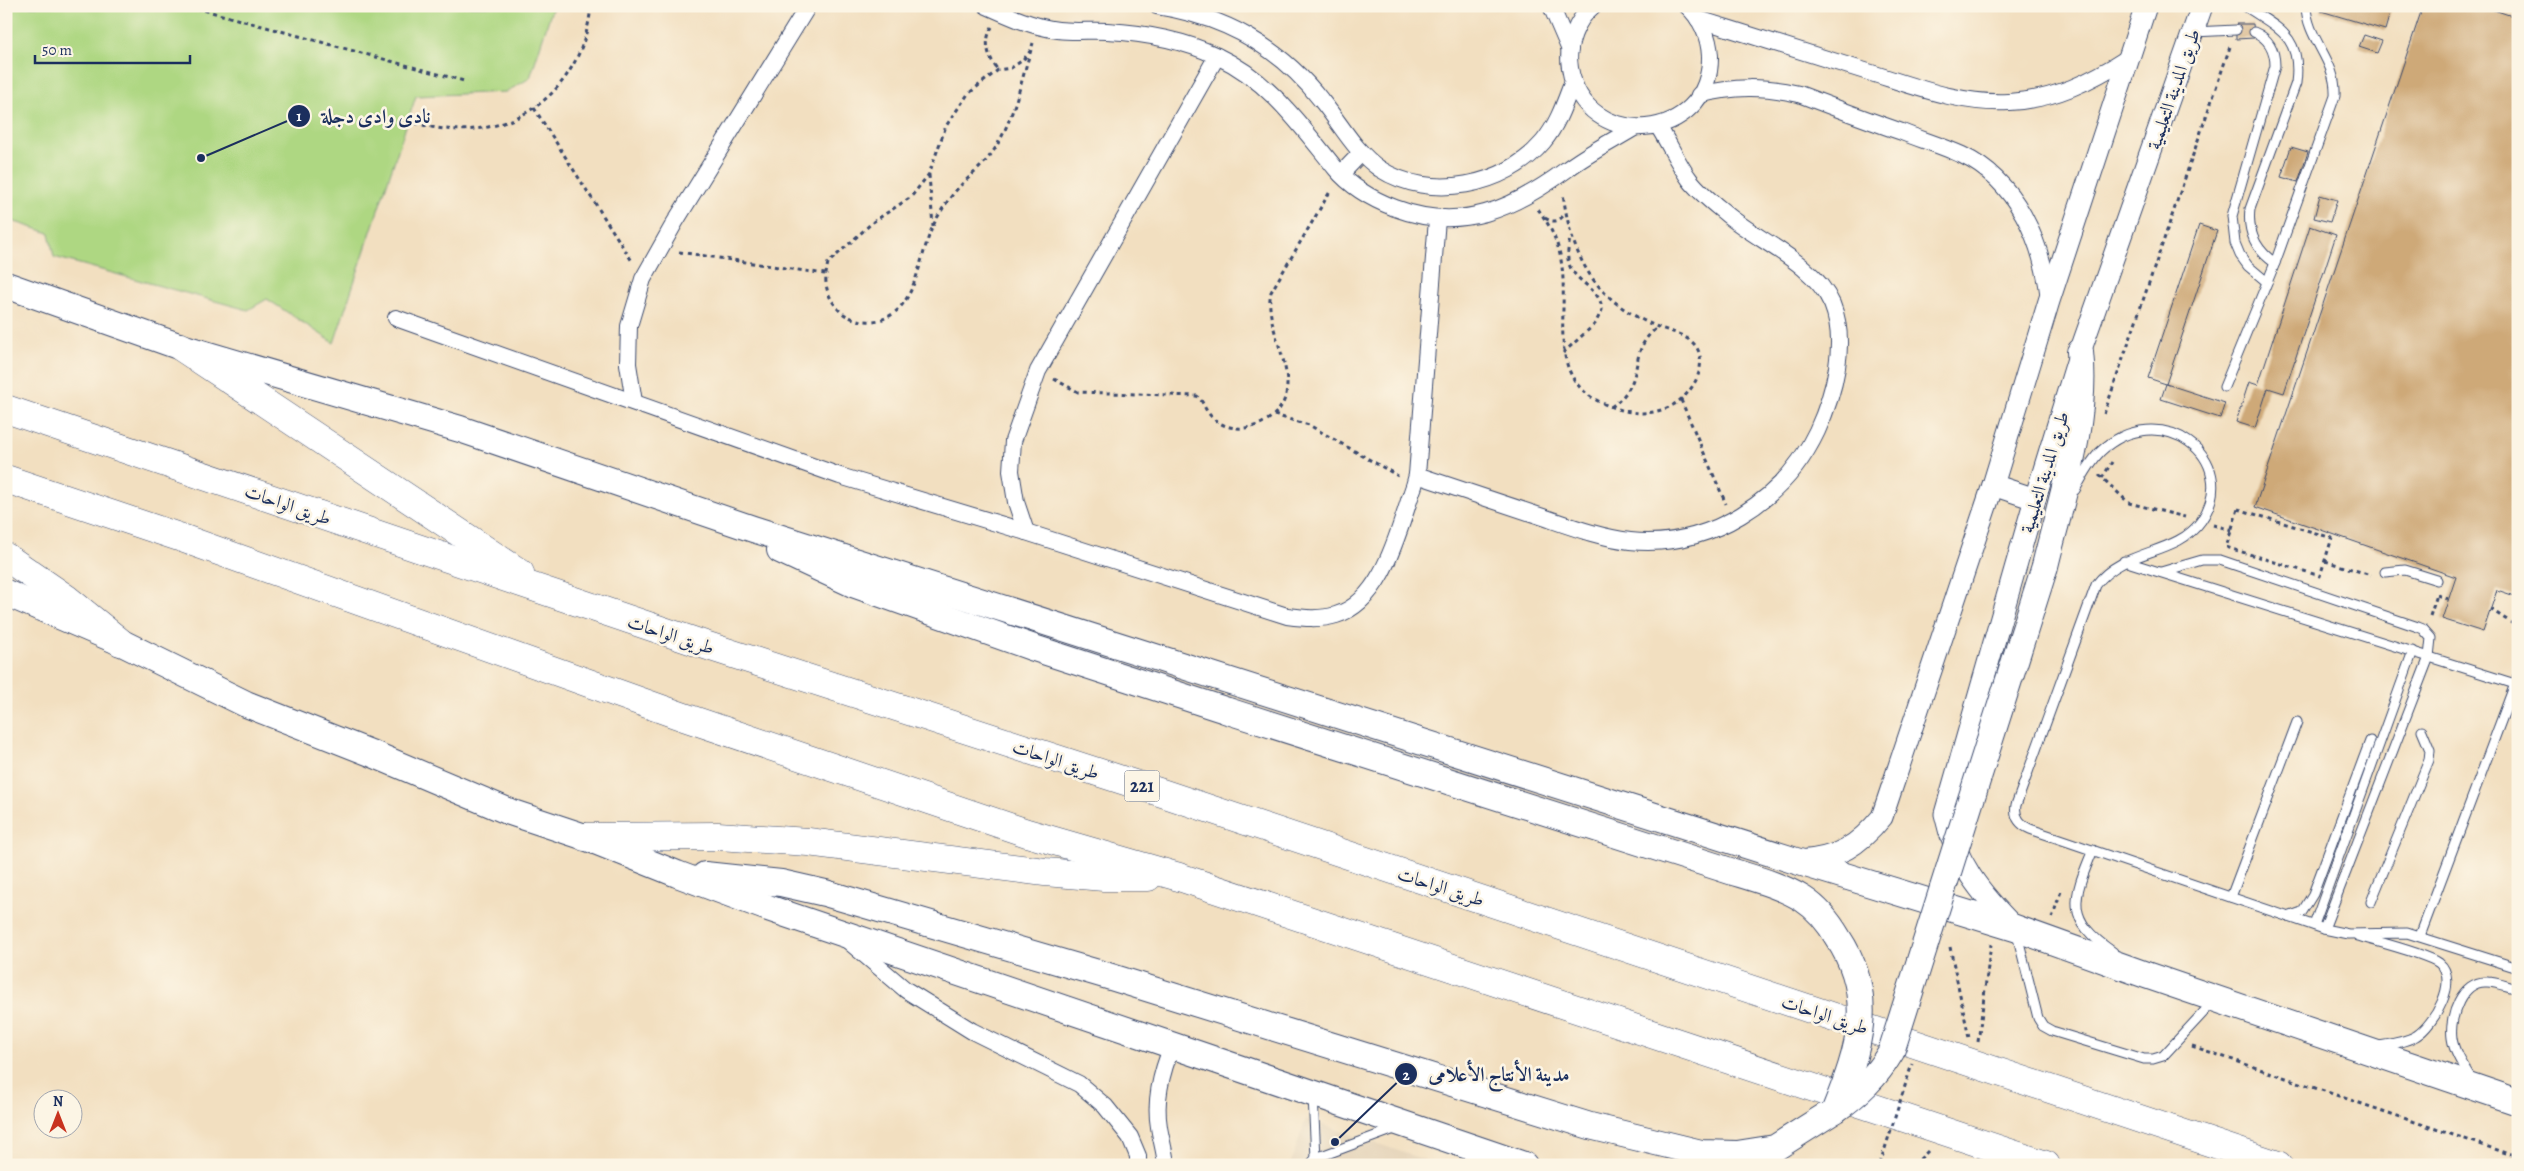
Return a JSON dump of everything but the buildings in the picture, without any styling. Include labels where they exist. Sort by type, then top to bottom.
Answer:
[{"type":"highway","points":[[181,347],[551,593]]},
{"type":"highway","name":"طريق الواحات","points":[[6,409],[551,593],[1159,792],[2278,1165]]},
{"type":"highway","points":[[6,479],[179,537],[684,717],[1027,833],[1179,877],[2046,1165]]},
{"type":"highway","points":[[6,557],[67,599],[120,642]]},
{"type":"highway","points":[[585,837],[652,835],[763,838],[1074,875],[1179,877]]},
{"type":"main road","points":[[6,285],[181,347],[460,429],[753,529],[1796,861],[2005,924],[2146,976],[2518,1102]]},
{"type":"main road","points":[[677,874],[725,876],[781,883],[825,893],[1108,976],[1590,1126],[1701,1153],[1737,1154],[1775,1148],[1835,1110],[1862,1090],[1879,1072],[1891,1052],[2045,566],[2081,407],[2083,370],[2080,352]]},
{"type":"main road","points":[[753,529],[771,546],[853,584],[1034,648],[1721,868],[1772,885],[1803,899],[1830,924],[1852,958],[1860,993],[1862,1020],[1857,1051],[1835,1110]]},
{"type":"main road","points":[[6,593],[120,642],[246,704],[373,754],[510,812],[585,837],[677,874],[836,930],[1524,1165]]},
{"type":"street","points":[[634,402],[628,364],[629,326],[644,279],[674,222],[808,6]]},
{"type":"street","points":[[987,6],[1005,10],[1037,26],[1059,30],[1107,31],[1153,36],[1186,44],[1217,56],[1252,76],[1281,101],[1341,174],[1362,191],[1385,204],[1410,214],[1437,219],[1462,218],[1488,213],[1526,197],[1634,128]]},
{"type":"street","points":[[1157,6],[1202,15],[1247,36],[1268,49],[1305,81],[1361,153],[1381,169],[1404,180],[1428,185],[1454,186],[1485,180],[1503,173],[1524,160],[1542,142],[1557,121],[1573,81]]},
{"type":"street","points":[[1551,6],[1570,50],[1573,81],[1590,108],[1603,118],[1617,125],[1634,128],[1658,126],[1682,114],[1699,95],[1706,79],[1710,62],[1708,40],[1698,19],[1687,6]]},
{"type":"street","points":[[1570,50],[1580,22],[1593,6]]},
{"type":"street","points":[[1796,861],[1821,859],[1845,851],[1866,836],[1882,817],[1993,485],[2049,302],[2146,6]]},
{"type":"street","name":"طريق المدينة التعليمية","points":[[2005,924],[2001,913],[1961,862],[1950,839],[1945,814],[2035,498],[2080,352],[2202,6]]},
{"type":"street","points":[[1698,19],[1924,89],[1978,102],[2010,102],[2050,95],[2073,88],[2102,75],[2129,57]]},
{"type":"street","points":[[1026,532],[1016,502],[1012,471],[1013,441],[1038,371],[1217,56]]},
{"type":"street","points":[[1699,95],[1749,86],[1774,88],[1799,94],[1964,155],[1992,176],[2016,202],[2034,233],[2045,266],[2049,302]]},
{"type":"street","points":[[1415,480],[1596,535],[1631,541],[1666,540],[1700,533],[1733,520],[1774,491],[1792,473],[1807,451],[1833,385],[1838,351],[1838,327],[1832,304],[1819,283],[1801,267],[1725,213],[1691,181],[1658,126]]},
{"type":"street","points":[[1341,174],[1361,153]]},
{"type":"street","points":[[396,318],[840,476],[1026,532],[1287,616],[1312,618],[1337,615],[1356,605],[1372,590],[1384,569],[1415,480],[1437,219]]},
{"type":"street","points":[[1993,485],[2035,498]]},
{"type":"street","points":[[836,930],[906,990],[972,1031],[1079,1084],[1105,1106],[1130,1137],[1138,1156],[1138,1165]]},
{"type":"street","points":[[1166,1165],[1158,1125],[1158,1100],[1164,1067],[1173,1044]]},
{"type":"lane","points":[[2245,6],[2277,25],[2284,33],[2297,62],[2296,83],[2250,210],[2249,220],[2254,241],[2260,250],[2275,263]]},
{"type":"lane","points":[[2224,387],[2275,263],[2335,96],[2335,77],[2332,67],[2308,21],[2306,6]]},
{"type":"lane","points":[[2193,32],[2236,30]]},
{"type":"lane","points":[[2254,32],[2270,44],[2273,50],[2275,66],[2235,202],[2232,229],[2240,255],[2248,266],[2267,282]]},
{"type":"lane","points":[[2056,520],[2100,452],[2116,441],[2141,430],[2168,431],[2181,436],[2201,455],[2211,481],[2209,501],[2201,521],[2181,539],[2124,561],[2102,578],[2092,594],[2015,811],[2016,817],[2024,826],[2093,850],[2324,929],[2353,934],[2438,962],[2447,976],[2447,984],[2438,1011],[2425,1030],[2403,1041],[2363,1050]]},
{"type":"lane","points":[[2161,572],[2202,560],[2220,560],[2426,631],[2432,644],[2429,657],[2324,929]]},
{"type":"lane","points":[[2124,561],[2429,657],[2516,680],[2420,936]]},
{"type":"lane","points":[[2385,572],[2404,570],[2438,580]]},
{"type":"lane","points":[[2314,925],[2413,651]]},
{"type":"lane","points":[[2232,896],[2297,722]]},
{"type":"lane","points":[[2371,902],[2429,760],[2430,750],[2422,731]]},
{"type":"lane","points":[[2288,917],[2302,912],[2313,894],[2370,741]]},
{"type":"lane","points":[[2093,850],[2077,898],[2078,917],[2082,926],[2095,940],[2146,976]]},
{"type":"lane","points":[[2005,924],[2038,1018],[2043,1026],[2149,1060],[2163,1056],[2216,999]]},
{"type":"lane","points":[[2353,934],[2395,931],[2420,936],[2518,968]]},
{"type":"lane","points":[[2477,1089],[2454,1047],[2452,1037],[2453,1017],[2463,995],[2474,985],[2488,982],[2518,989]]},
{"type":"lane","points":[[1313,1094],[1313,1161],[1408,1124]]},
{"type":"path","points":[[189,6],[464,81]]},
{"type":"path","points":[[415,123],[450,130],[476,130],[503,124],[534,108],[557,88],[575,63],[587,35],[591,6]]},
{"type":"path","points":[[998,70],[990,56],[987,40],[995,21],[1005,10]]},
{"type":"path","points":[[1031,50],[1023,60],[1012,68],[998,70],[982,81],[956,110],[946,126],[929,174],[911,197],[891,209],[842,248],[828,263],[825,274],[829,298],[842,312],[858,321],[871,322],[883,319],[894,312],[911,293],[933,226],[960,186],[983,164],[1002,137],[1031,50],[1037,26]]},
{"type":"path","points":[[2103,417],[2236,30]]},
{"type":"path","points":[[534,108],[644,279]]},
{"type":"path","points":[[929,174],[933,226]]},
{"type":"path","points":[[1038,371],[1078,392],[1197,396],[1213,418],[1232,428],[1254,427],[1274,416],[1283,404],[1287,372],[1275,334],[1269,298],[1341,174]]},
{"type":"path","points":[[1526,197],[1545,218],[1552,231],[1561,258],[1563,285],[1562,353],[1574,381],[1591,397],[1611,407],[1625,411],[1652,413],[1681,400],[1700,371],[1700,357],[1692,341],[1640,319],[1608,296],[1584,266],[1570,237],[1560,175]]},
{"type":"path","points":[[1545,218],[1556,221],[1562,218],[1565,213]]},
{"type":"path","points":[[1562,353],[1595,324],[1602,310],[1602,302],[1598,295],[1582,282],[1573,271],[1568,259],[1570,237]]},
{"type":"path","points":[[661,249],[825,274]]},
{"type":"path","points":[[1611,407],[1629,391],[1634,380],[1641,344],[1648,334],[1658,326]]},
{"type":"path","points":[[1681,400],[1733,520]]},
{"type":"path","points":[[1274,416],[1309,425],[1415,480]]},
{"type":"path","points":[[2102,478],[2114,460]]},
{"type":"path","points":[[2090,465],[2129,503],[2232,530]]},
{"type":"path","points":[[2238,509],[2332,538],[2320,576],[2226,547],[2232,530],[2238,509]]},
{"type":"path","points":[[2426,631],[2437,595]]},
{"type":"path","points":[[2490,609],[2518,627]]},
{"type":"path","points":[[2046,939],[2064,882]]},
{"type":"path","points":[[1975,1064],[2005,924]]},
{"type":"path","points":[[1950,947],[1975,1064]]},
{"type":"path","points":[[2177,1041],[2518,1156]]},
{"type":"path","points":[[1879,1164],[1915,1055]]},
{"type":"shaded area","points":[[1306,1119],[1439,1165],[1290,1165]]},
{"type":"green space","points":[[6,6],[553,6],[530,78],[506,92],[416,96],[334,343],[267,299],[248,310],[54,257],[49,233],[6,219]]},
{"type":"place","name":"نادى وادى دجلة","points":[[201,158]]},
{"type":"place","name":"مدينة الأنتاج الأعلامى","points":[[1335,1142]]}]
